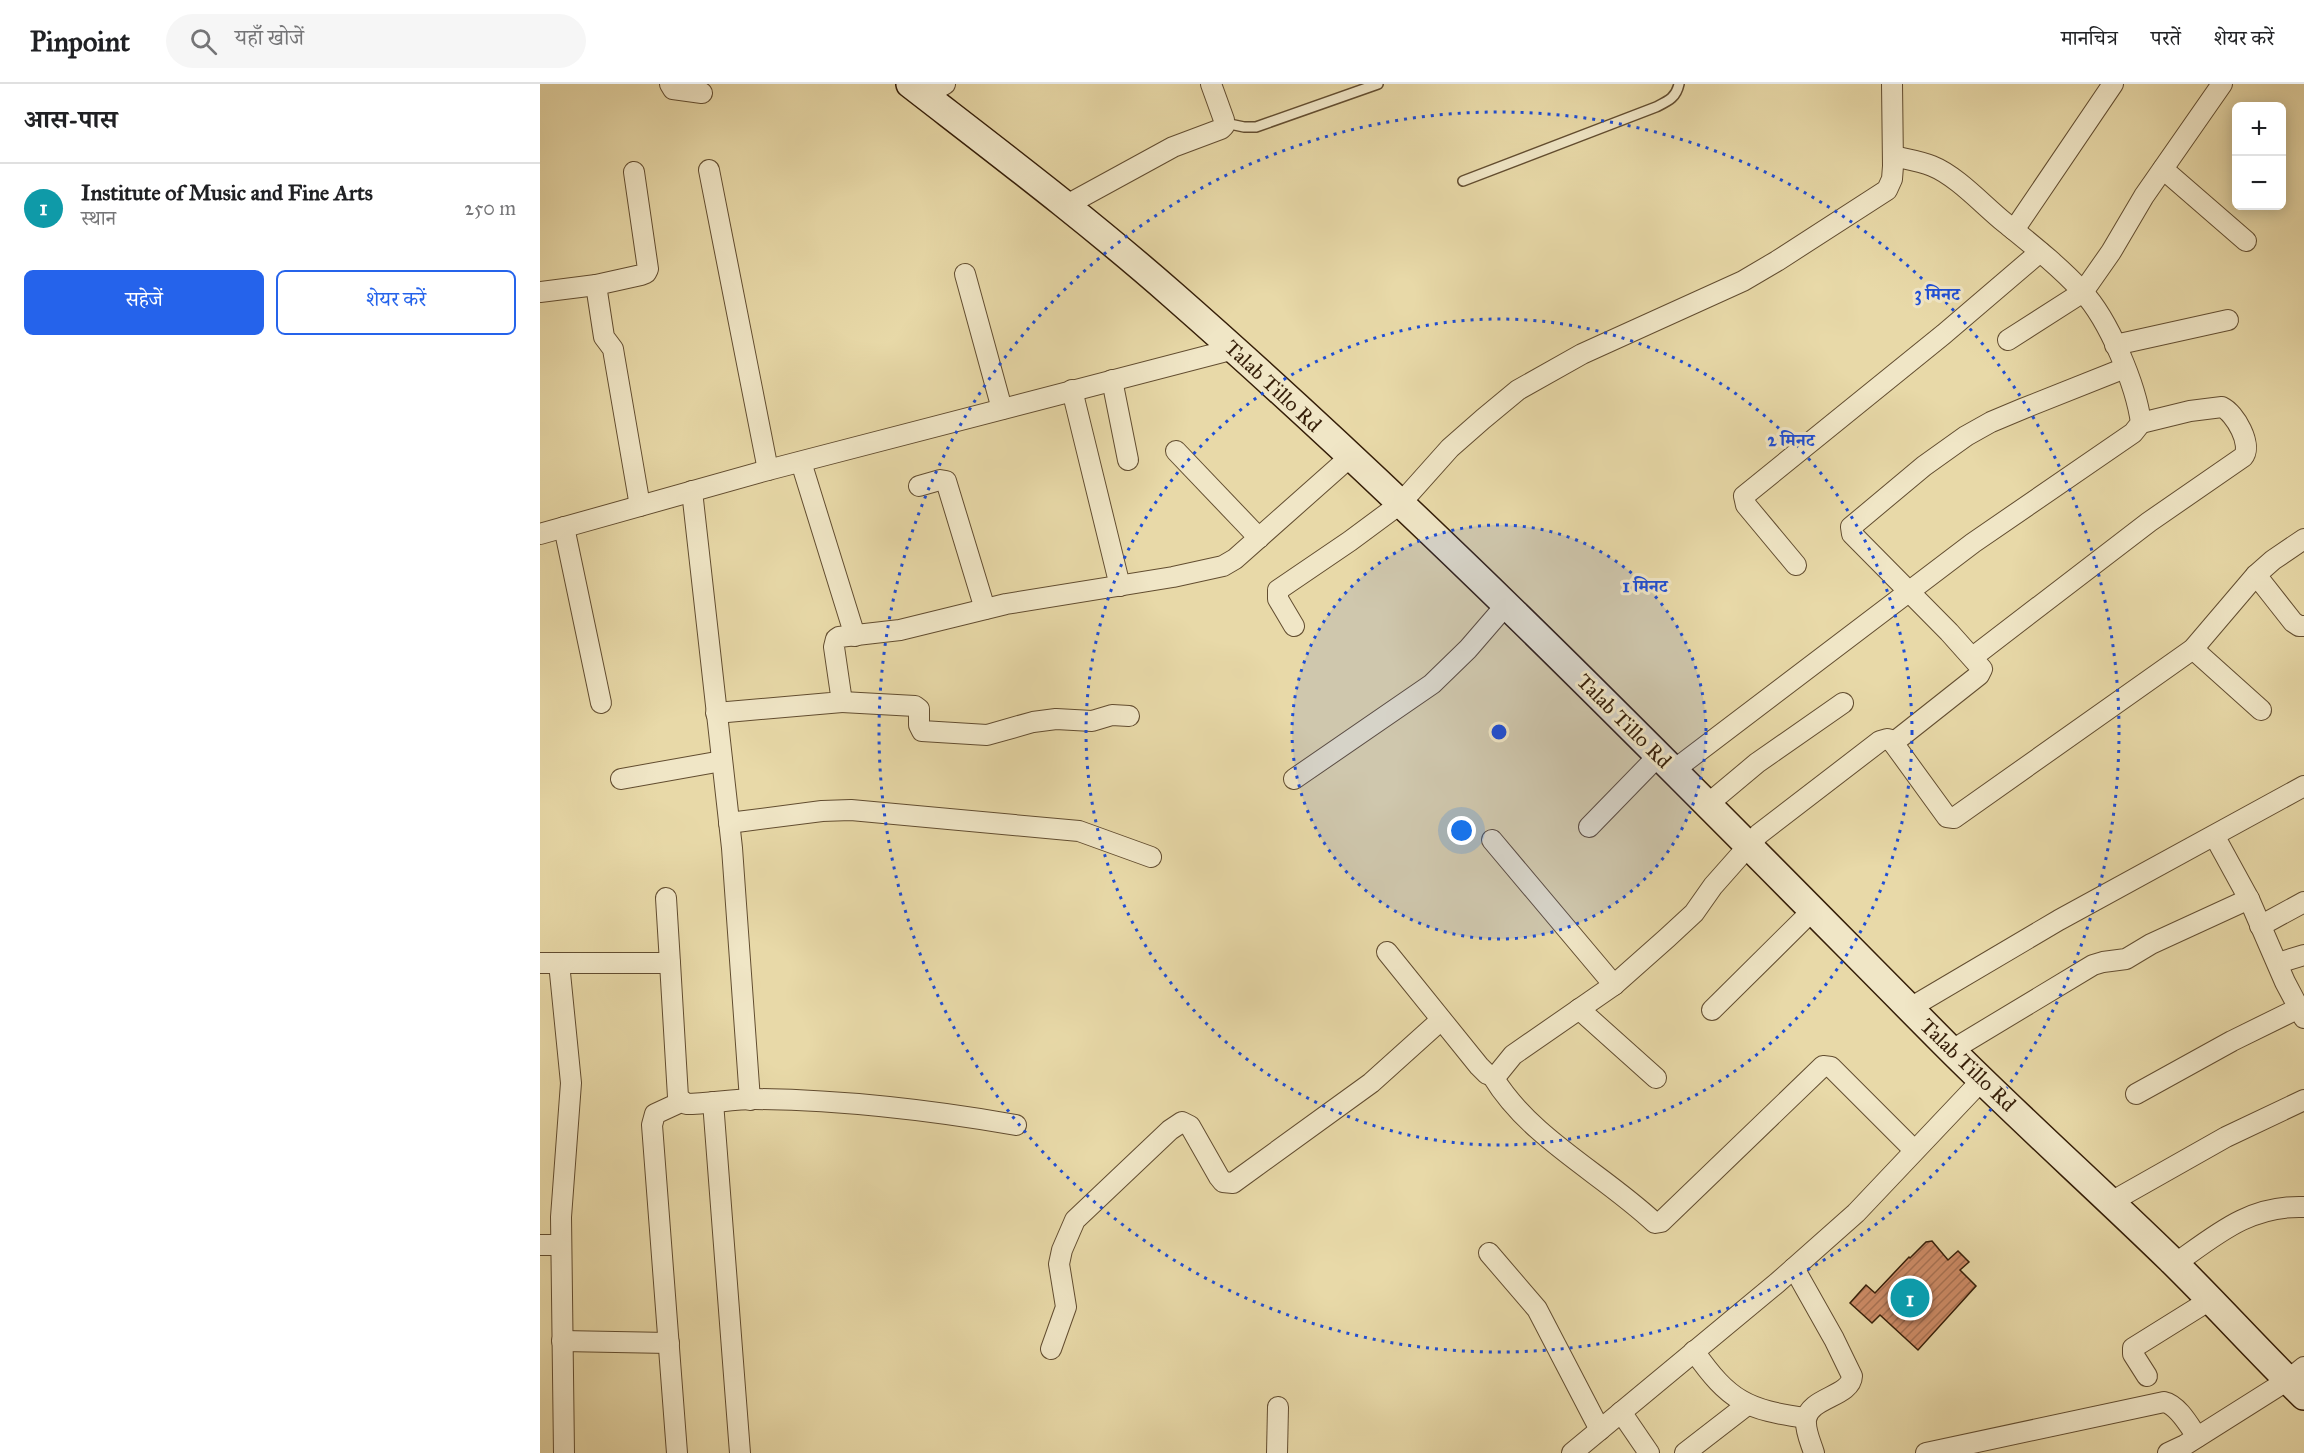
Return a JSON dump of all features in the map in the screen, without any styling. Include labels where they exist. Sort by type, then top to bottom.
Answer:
[{"type":"main road","name":"Talab Tillo Rd","points":[[927,88],[1169,291],[1400,504],[1708,804],[1982,1080],[2210,1300],[2299,1381]]},
{"type":"street","points":[[670,84],[674,89],[702,93]]},
{"type":"street","points":[[1065,206],[1173,147],[1221,129],[1225,123],[1211,84]]},
{"type":"street","points":[[1294,626],[1278,599],[1278,590],[1400,504],[1450,448],[1518,390],[1582,354],[1743,280],[1871,202],[1890,185],[1908,160],[1892,84]]},
{"type":"street","points":[[2014,230],[2113,84]]},
{"type":"street","points":[[2008,340],[2084,292],[2163,169],[2222,84]]},
{"type":"street","points":[[1908,160],[1937,168],[1952,179],[2084,292],[2105,324],[2125,368],[2140,423]]},
{"type":"street","points":[[2163,169],[2246,241]]},
{"type":"street","points":[[709,170],[768,470]]},
{"type":"street","points":[[540,292],[596,285],[641,275],[648,269],[633,172]]},
{"type":"street","points":[[1796,565],[1746,505],[1744,496],[1944,334],[2040,252]]},
{"type":"street","points":[[965,274],[1002,409]]},
{"type":"street","points":[[596,285],[604,337],[613,349],[640,506]]},
{"type":"street","points":[[2115,345],[2228,320]]},
{"type":"street","points":[[540,534],[768,470],[1234,349]]},
{"type":"street","points":[[1893,743],[1979,675],[1982,669],[1973,657],[1852,534],[1851,527],[1924,466],[1974,432],[2022,409],[2125,368]]},
{"type":"street","points":[[1112,380],[1128,460]]},
{"type":"street","points":[[1072,390],[1120,586]]},
{"type":"street","points":[[1589,827],[1666,763],[1909,593],[1973,543],[2133,433],[2140,423],[2190,411],[2222,407],[2231,414],[2245,441],[2247,449],[2243,457],[2149,522],[1973,657]]},
{"type":"street","points":[[1176,451],[1259,538]]},
{"type":"street","points":[[842,702],[834,643],[839,637],[900,630],[985,609],[1223,566],[1235,559],[1350,457]]},
{"type":"street","points":[[801,462],[855,636]]},
{"type":"street","points":[[919,486],[940,480],[946,481],[985,609]]},
{"type":"street","points":[[692,491],[729,823],[750,1100]]},
{"type":"street","points":[[564,527],[601,703]]},
{"type":"street","points":[[1493,1077],[1499,1074],[1513,1055],[1614,985],[1694,913],[1713,886],[1759,834],[1880,741],[1887,739],[1893,743],[1947,817],[1954,818],[2193,649],[2256,575],[2304,539]]},
{"type":"street","points":[[2256,575],[2294,622],[2298,626],[2304,626]]},
{"type":"street","points":[[1294,779],[1432,684],[1468,649],[1506,605]]},
{"type":"street","points":[[2193,649],[2261,710]]},
{"type":"street","points":[[717,713],[842,702],[915,706],[918,707],[919,725],[922,731],[970,735],[991,735],[1033,722],[1056,719],[1092,721],[1112,715],[1130,716]]},
{"type":"street","points":[[1708,804],[1757,763],[1843,703]]},
{"type":"street","points":[[621,779],[722,761]]},
{"type":"street","points":[[1910,1008],[2059,920],[2215,837],[2304,786]]},
{"type":"street","points":[[729,823],[822,811],[851,810],[1079,831],[1151,857]]},
{"type":"street","points":[[2136,1094],[2232,1041],[2302,1013],[2249,899],[2215,837]]},
{"type":"street","points":[[1492,840],[1614,985]]},
{"type":"street","points":[[666,898],[675,1073],[678,1097],[681,1102]]},
{"type":"street","points":[[1952,1050],[2093,965],[2126,960],[2151,944],[2249,899]]},
{"type":"street","points":[[2260,926],[2304,902]]},
{"type":"street","points":[[1712,1010],[1813,910]]},
{"type":"street","points":[[1387,952],[1479,1066],[1493,1077],[1501,1091],[1529,1120],[1655,1223],[1661,1222],[1823,1066],[1831,1067],[1914,1150]]},
{"type":"street","points":[[2278,963],[2304,955]]},
{"type":"street","points":[[564,1453],[561,1245],[571,1083],[550,963],[670,963]]},
{"type":"street","points":[[1579,1009],[1656,1078]]},
{"type":"street","points":[[1051,1349],[1066,1307],[1059,1264],[1062,1250],[1075,1220],[1170,1130],[1182,1122],[1190,1126],[1219,1177],[1223,1182],[1233,1183],[1371,1083],[1441,1020]]},
{"type":"street","points":[[1572,1453],[1794,1268],[1856,1213],[1982,1080]]},
{"type":"street","points":[[677,1453],[652,1118],[662,1109],[681,1102],[686,1104],[750,1100],[875,1106],[1016,1125]]},
{"type":"street","points":[[2111,1202],[2226,1137],[2304,1100]]},
{"type":"street","points":[[713,1102],[740,1453]]},
{"type":"street","points":[[2175,1264],[2247,1216],[2275,1208],[2304,1207]]},
{"type":"street","points":[[540,1245],[561,1245]]},
{"type":"street","points":[[1489,1254],[1537,1309],[1600,1430]]},
{"type":"street","points":[[1794,1268],[1852,1376],[1852,1381],[1847,1387],[1814,1407],[1806,1418],[1814,1453]]},
{"type":"street","points":[[2147,1376],[2133,1354],[2133,1348],[2210,1300]]},
{"type":"street","points":[[562,1341],[669,1343]]},
{"type":"street","points":[[1694,1351],[1717,1381],[1747,1405],[1771,1413],[1806,1418]]},
{"type":"street","points":[[2168,1453],[2299,1381]]},
{"type":"street","points":[[1926,1453],[2164,1402],[2170,1403],[2175,1408],[2197,1437]]},
{"type":"street","points":[[1685,1453],[1747,1405]]},
{"type":"street","points":[[1277,1453],[1278,1407]]},
{"type":"street","points":[[1621,1412],[1649,1453]]},
{"type":"lane","points":[[1225,123],[1256,127],[1378,84]]},
{"type":"lane","points":[[1463,181],[1656,107],[1676,94],[1679,84]]},
{"type":"building","points":[[1932,1241],[1948,1260],[1958,1251],[1969,1262],[1960,1270],[1976,1286],[1918,1350],[1880,1315],[1872,1323],[1850,1303],[1866,1285],[1875,1293],[1909,1257],[1926,1242]]},
{"type":"place","name":"Institute of Music and Fine Arts","points":[[1910,1298]]}]
